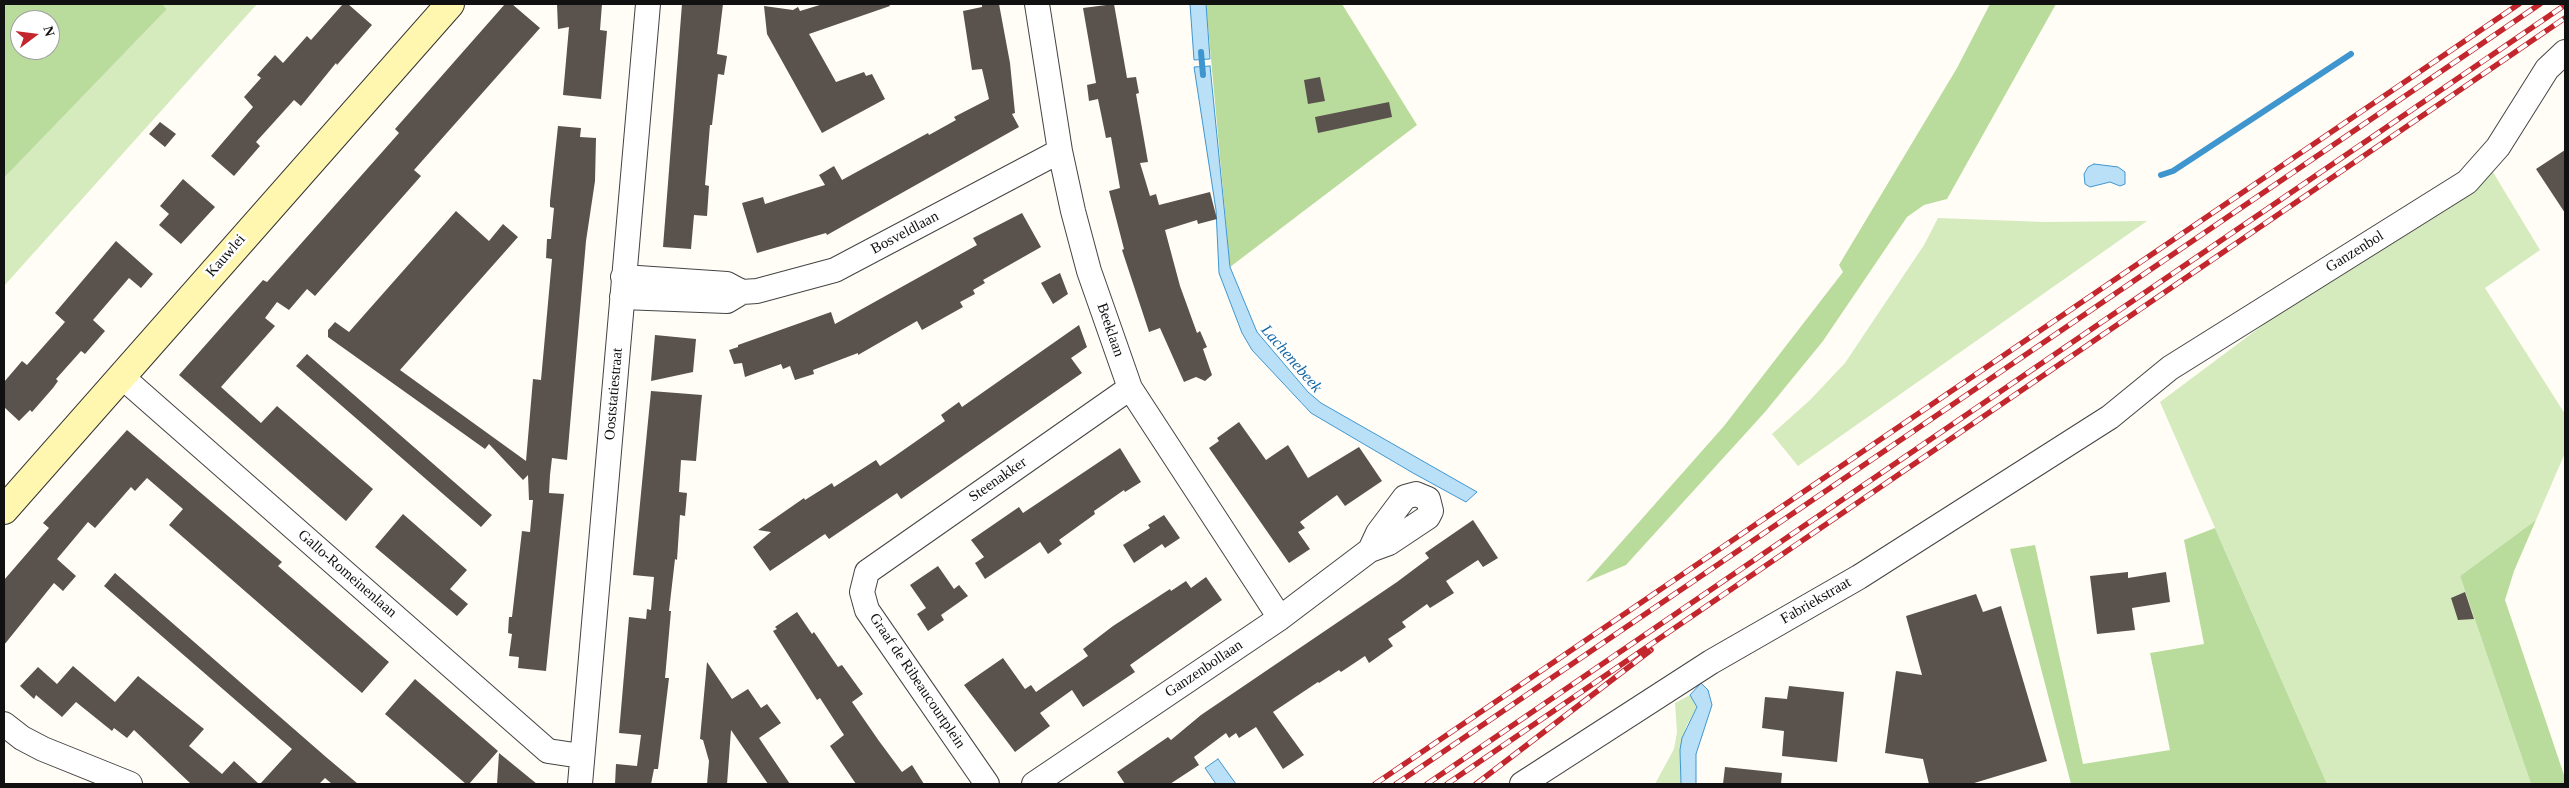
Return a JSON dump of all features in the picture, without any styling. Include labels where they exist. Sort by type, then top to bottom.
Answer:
[{"type":"street","name":"Kauwlei","points":[[4,510],[450,4]]},
{"type":"street","name":"Ooststatiestraat","points":[[580,784],[648,4]]},
{"type":"street","name":"Beeklaan","points":[[1037,4],[1060,151],[1089,271],[1130,388],[1280,618]]},
{"type":"street","name":"Ganzenbol","points":[[2110,416],[2170,368],[2467,182],[2498,147],[2547,69],[2565,52]]},
{"type":"street","name":"Bosveldlaan","points":[[623,287],[727,284],[742,292],[757,291],[835,270],[1060,151]]},
{"type":"street","name":"Gallo-Romeinenlaan","points":[[121,376],[548,751],[581,756]]},
{"type":"street","name":"Steenakker","points":[[867,572],[1130,388]]},
{"type":"street","name":"Fabriekstraat","points":[[1522,784],[1711,662],[1858,577],[2110,416]]},
{"type":"street","name":"Ganzenbollaan","points":[[1034,784],[1280,618],[1370,550]]},
{"type":"street","name":"Graaf de Ribeaucourtplein","points":[[867,572],[862,592],[867,610],[988,784]]},
{"type":"street","points":[[4,724],[22,738],[43,749],[125,783]]},
{"type":"green space","points":[[4,4],[162,4],[167,9],[4,178]]},
{"type":"green space","points":[[162,4],[257,4],[4,286],[4,178],[167,9]]},
{"type":"green space","points":[[1206,4],[1342,4],[1417,125],[1230,267]]},
{"type":"green space","points":[[1990,4],[2056,4],[1947,199],[1924,205],[1907,217],[1823,341],[1765,412],[1626,565],[1586,582],[1724,426],[1843,272],[1839,265],[1957,68]]},
{"type":"green space","points":[[2485,159],[2540,250],[2485,288],[2565,414],[2565,453],[2536,520],[2460,576],[2531,784],[2327,784],[2160,402]]},
{"type":"green space","points":[[1938,218],[2044,222],[2147,221],[1798,466],[1772,434],[1810,400],[1845,363],[1924,245]]},
{"type":"green space","points":[[2536,520],[2514,571],[2505,600],[2565,778],[2565,784],[2531,784],[2460,576]]},
{"type":"green space","points":[[2215,528],[2327,784],[2071,784],[2010,549],[2035,545],[2083,764],[2170,750],[2150,653],[2204,644],[2184,540]]},
{"type":"green space","points":[[1690,695],[1697,707],[1686,727],[1680,750],[1681,784],[1655,784],[1674,749],[1677,732],[1675,703]]},
{"type":"water","points":[[1190,4],[1206,4],[1210,59],[1194,60]]},
{"type":"water","points":[[1210,66],[1230,267],[1257,332],[1308,392],[1321,403],[1477,492],[1466,502],[1311,413],[1252,350],[1242,333],[1219,273],[1216,210],[1194,67]]},
{"type":"water","points":[[2094,164],[2118,167],[2125,172],[2125,184],[2120,186],[2110,182],[2090,187],[2085,184],[2084,174],[2088,167]]},
{"type":"water","points":[[1701,683],[1708,690],[1712,705],[1696,754],[1696,784],[1681,784],[1680,750],[1682,738],[1697,707],[1690,695]]},
{"type":"water","points":[[1218,759],[1236,784],[1216,784],[1205,768]]},
{"type":"building","points":[[343,4],[348,4],[372,25],[337,65],[336,63],[301,106],[294,100],[256,142],[260,146],[234,176],[211,156],[253,107],[244,97],[261,78],[257,75],[275,55],[283,63],[307,36],[311,40]]},
{"type":"building","points":[[505,4],[512,4],[540,28],[414,170],[421,176],[315,296],[307,289],[289,310],[277,302],[265,318],[275,326],[221,387],[261,423],[277,406],[373,489],[346,521],[179,375],[263,280],[267,282],[399,133],[395,129]]},
{"type":"building","points":[[557,4],[602,4],[600,30],[607,31],[601,99],[563,95],[569,27],[558,29]]},
{"type":"building","points":[[682,4],[723,4],[717,54],[727,56],[724,75],[718,74],[712,125],[710,125],[705,185],[709,186],[707,216],[694,215],[691,249],[663,247]]},
{"type":"building","points":[[823,4],[889,4],[890,6],[809,34],[836,82],[864,72],[866,76],[872,74],[885,99],[822,133],[767,34],[764,6],[793,10],[798,7],[800,11]]},
{"type":"building","points":[[982,4],[999,4],[1010,63],[1015,113],[1012,114],[1019,127],[827,235],[826,233],[757,253],[742,203],[763,197],[765,204],[825,185],[819,175],[834,166],[842,180],[928,133],[929,135],[956,120],[954,117],[989,99],[982,69],[972,70],[963,11],[982,7]]},
{"type":"building","points":[[1114,4],[1127,78],[1136,77],[1139,93],[1136,94],[1148,162],[1140,163],[1150,196],[1156,194],[1159,205],[1210,192],[1217,219],[1198,224],[1197,220],[1165,230],[1180,286],[1197,333],[1200,331],[1207,347],[1203,349],[1212,375],[1205,381],[1196,377],[1184,382],[1160,328],[1149,332],[1122,250],[1124,249],[1109,191],[1120,188],[1111,137],[1106,138],[1098,99],[1089,101],[1087,85],[1096,83],[1083,8]]},
{"type":"building","points":[[1320,77],[1325,101],[1308,104],[1304,80]]},
{"type":"building","points":[[1389,102],[1392,117],[1318,133],[1315,117]]},
{"type":"building","points":[[160,122],[176,134],[165,147],[149,134]]},
{"type":"building","points":[[558,126],[581,128],[580,137],[596,138],[595,181],[586,241],[567,460],[552,458],[550,475],[549,493],[564,494],[546,671],[518,668],[519,657],[509,656],[512,634],[508,633],[509,617],[512,617],[522,531],[530,532],[533,500],[529,500],[528,475],[523,480],[489,444],[485,449],[328,337],[328,330],[335,322],[349,332],[456,211],[489,241],[503,224],[518,237],[400,370],[526,461],[533,379],[541,380],[552,259],[546,258],[547,239],[551,239],[554,208],[550,207],[550,201]]},
{"type":"building","points":[[2565,150],[2565,213],[2536,169]]},
{"type":"building","points":[[183,179],[215,207],[181,244],[159,225],[169,214],[160,206]]},
{"type":"building","points":[[1022,213],[1041,247],[983,280],[985,283],[973,290],[975,294],[960,302],[963,307],[922,330],[917,321],[858,355],[858,353],[813,370],[814,374],[795,380],[790,366],[783,369],[781,364],[745,377],[742,363],[734,364],[729,350],[738,347],[738,345],[831,312],[835,324],[977,245],[973,238]]},
{"type":"building","points":[[116,241],[153,274],[141,288],[129,278],[93,320],[105,331],[85,354],[81,351],[56,379],[58,381],[53,388],[32,412],[30,410],[19,421],[4,407],[4,382],[22,361],[27,365],[65,322],[55,313]]},
{"type":"building","points":[[1060,273],[1068,294],[1053,304],[1041,283]]},
{"type":"building","points":[[1079,325],[1087,347],[1071,358],[1082,373],[901,499],[897,493],[829,539],[825,534],[770,571],[753,547],[771,532],[758,530],[804,498],[805,500],[832,483],[834,487],[876,460],[880,466],[945,421],[941,415],[959,402],[962,407]]},
{"type":"building","points":[[655,335],[696,339],[693,372],[651,381]]},
{"type":"building","points":[[307,354],[492,515],[481,527],[296,366]]},
{"type":"building","points":[[651,391],[702,395],[696,461],[681,460],[679,492],[687,493],[685,516],[680,515],[677,560],[675,559],[669,611],[671,611],[665,678],[669,678],[658,769],[654,769],[651,784],[615,784],[616,764],[637,766],[641,735],[619,733],[629,617],[646,619],[647,609],[651,610],[654,577],[633,575]]},
{"type":"building","points":[[1239,422],[1266,460],[1288,445],[1308,478],[1359,447],[1382,481],[1345,506],[1337,495],[1300,522],[1305,528],[1298,532],[1310,549],[1289,563],[1209,448],[1219,441],[1217,438]]},
{"type":"building","points":[[127,430],[282,562],[278,566],[389,662],[362,693],[169,525],[183,509],[147,478],[135,491],[131,487],[95,528],[88,522],[57,559],[76,576],[63,591],[54,583],[4,645],[4,580],[49,528],[43,523]]},
{"type":"building","points":[[1120,448],[1141,482],[1125,492],[1124,490],[1094,511],[1095,514],[1059,540],[1062,544],[1048,554],[1040,542],[985,579],[975,563],[984,557],[971,540],[1019,507],[1023,513]]},
{"type":"building","points":[[403,514],[467,570],[450,589],[468,604],[457,616],[375,547]]},
{"type":"building","points":[[1164,515],[1180,538],[1165,548],[1162,544],[1134,563],[1123,545],[1150,528],[1148,525]]},
{"type":"building","points":[[1473,520],[1498,558],[1483,567],[1478,560],[1446,581],[1454,593],[1430,608],[1427,604],[1402,622],[1406,627],[1388,639],[1393,646],[1369,663],[1365,656],[1341,672],[1339,670],[1318,682],[1273,712],[1304,755],[1283,769],[1256,727],[1239,738],[1236,733],[1229,738],[1226,733],[1194,757],[1199,765],[1170,784],[1125,784],[1117,772],[1168,737],[1171,740],[1201,715],[1397,582],[1429,558],[1425,553]]},
{"type":"building","points":[[938,566],[954,589],[959,585],[968,596],[941,615],[944,620],[928,631],[917,614],[926,608],[910,585]]},
{"type":"building","points":[[2128,572],[2128,578],[2166,572],[2170,602],[2132,608],[2135,630],[2097,634],[2090,576]]},
{"type":"building","points":[[115,573],[358,784],[332,784],[325,778],[319,784],[260,784],[292,749],[104,586]]},
{"type":"building","points":[[1206,577],[1222,600],[1130,665],[1135,672],[1083,707],[1072,690],[1040,713],[1050,726],[1015,752],[964,685],[1003,658],[1025,689],[1031,685],[1036,692],[1088,656],[1083,649],[1113,626],[1170,589],[1171,591],[1186,581],[1191,588]]},
{"type":"building","points":[[2465,592],[2474,619],[2458,620],[2451,598]]},
{"type":"building","points":[[1976,594],[1983,612],[2001,606],[2047,761],[1971,784],[1929,784],[1923,759],[1885,753],[1896,671],[1922,675],[1906,616]]},
{"type":"building","points":[[797,612],[812,634],[814,632],[838,667],[842,665],[863,694],[852,702],[879,741],[902,772],[912,765],[924,784],[856,784],[830,746],[844,735],[820,698],[817,700],[773,631],[777,629],[775,627]]},
{"type":"building","points":[[707,662],[732,699],[748,689],[761,708],[767,704],[781,723],[759,738],[790,784],[768,784],[731,730],[727,784],[707,784],[709,761],[703,740],[700,739]]},
{"type":"building","points":[[73,666],[115,702],[138,676],[204,729],[189,746],[222,774],[234,761],[259,784],[191,784],[134,730],[127,738],[114,728],[112,731],[76,702],[62,717],[36,695],[34,699],[20,686],[38,667],[57,684]]},
{"type":"building","points":[[415,679],[498,751],[469,784],[466,784],[385,714]]},
{"type":"building","points":[[1789,686],[1844,692],[1837,762],[1782,756],[1784,731],[1762,728],[1765,697],[1787,699]]},
{"type":"building","points":[[499,753],[537,784],[497,784]]},
{"type":"building","points":[[1725,767],[1782,773],[1781,784],[1723,784]]},
{"type":"waterway","name":"Lachenebeek","points":[[1201,52],[1203,75]]},
{"type":"waterway","points":[[2161,175],[2173,171],[2351,54]]},
{"type":"railway","points":[[1375,784],[2519,4]]},
{"type":"railway","points":[[1396,784],[2540,4]]},
{"type":"railway","points":[[1427,784],[2565,5]]},
{"type":"railway","points":[[1447,784],[2565,18]]},
{"type":"railway","points":[[1476,784],[1651,650]]}]
